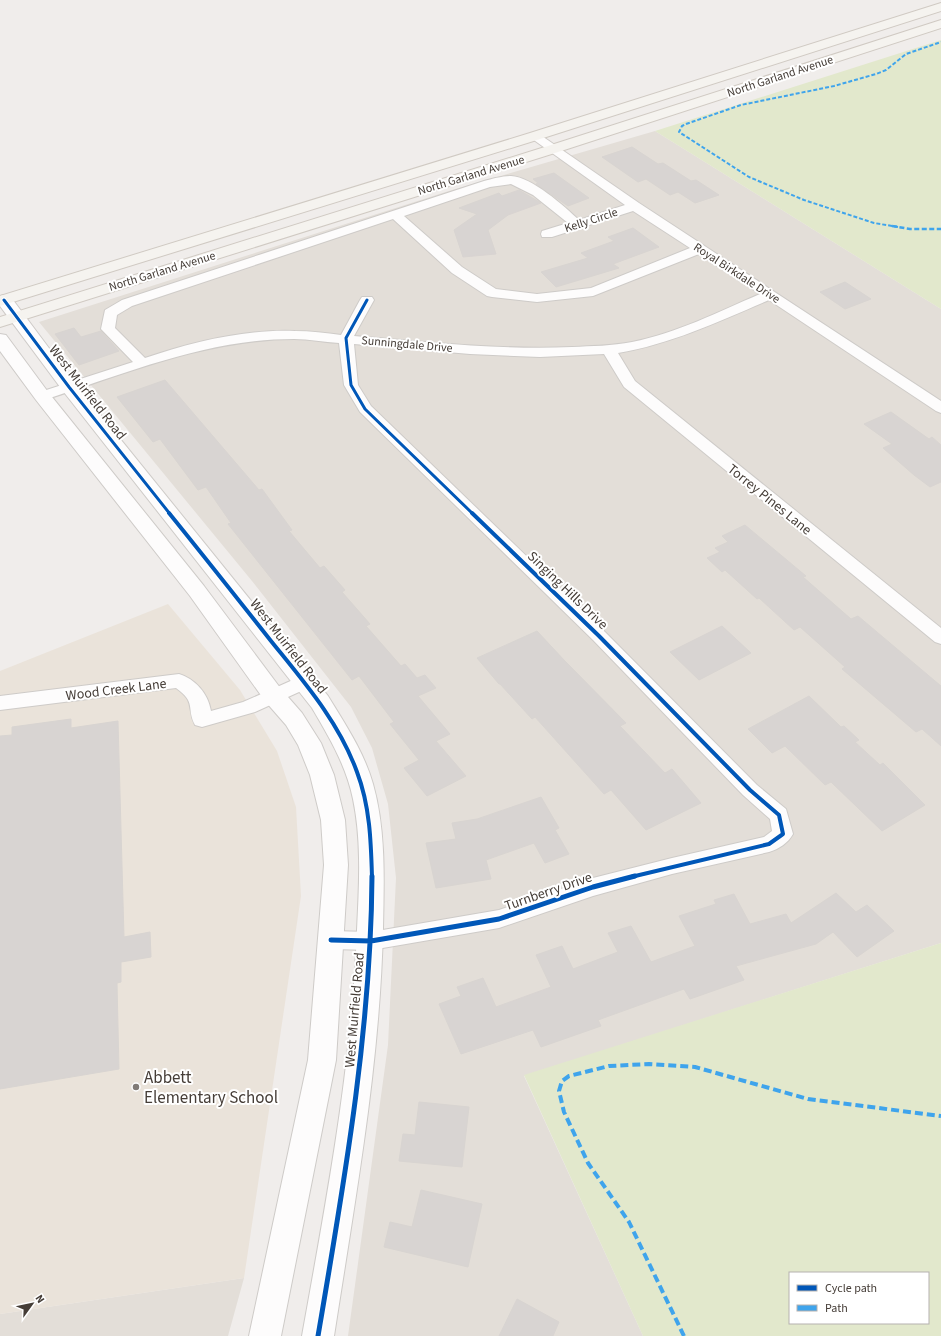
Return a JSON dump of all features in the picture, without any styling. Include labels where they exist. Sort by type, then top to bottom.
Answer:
[{"type":"main road","name":"North Garland Avenue","points":[[5,310],[535,136],[941,7]]},
{"type":"main road","name":"North Garland Avenue","points":[[5,310],[555,149],[941,24]]},
{"type":"street","name":"Royal Birkdale Drive","points":[[535,136],[635,206],[941,408]]},
{"type":"street","points":[[142,363],[108,329],[110,313],[128,303],[488,184],[511,180],[523,184],[569,216],[577,225]]},
{"type":"street","name":"Kelly Circle","points":[[547,234],[635,206]]},
{"type":"street","points":[[396,215],[457,270],[492,293],[538,298],[593,292],[700,249]]},
{"type":"street","name":"Sunningdale Drive","points":[[42,396],[186,349],[240,339],[294,335],[346,338],[478,350],[540,353],[609,350],[634,346],[683,332],[770,295]]},
{"type":"street","points":[[346,338],[368,300]]},
{"type":"street","name":"West Muirfield Road","points":[[5,310],[320,702],[344,743],[361,782],[370,827],[372,863],[371,941],[364,1044],[318,1336]]},
{"type":"street","name":"Singing Hills Drive","points":[[346,338],[351,385],[365,409],[599,636],[750,790],[779,815],[783,834],[769,844]]},
{"type":"street","name":"West Muirfield Road","points":[[0,339],[42,396],[196,591],[273,694],[294,719],[309,742],[322,776],[333,820],[336,865],[322,1060],[265,1336]]},
{"type":"street","name":"Torrey Pines Lane","points":[[609,350],[629,384],[941,638]]},
{"type":"street","name":"Wood Creek Lane","points":[[0,703],[179,681],[193,690],[202,705],[202,720],[248,707],[273,694]]},
{"type":"street","points":[[273,694],[304,682]]},
{"type":"street","name":"Turnberry Drive","points":[[331,940],[371,941],[499,919],[593,887],[672,866],[769,844]]},
{"type":"shaded area","points":[[655,131],[941,309],[941,943],[524,1076],[643,1336],[348,1336],[388,1045],[396,878],[388,804],[372,748],[351,707],[252,581],[39,322],[452,190]]},
{"type":"shaded area","name":"Abbett Elementary School","points":[[168,604],[240,690],[277,751],[296,807],[301,896],[244,1278],[0,1314],[0,671]]},
{"type":"shaded area","points":[[244,1278],[228,1336],[0,1336],[0,1314]]},
{"type":"green space","points":[[941,40],[941,309],[655,131]]},
{"type":"green space","points":[[941,943],[941,1336],[643,1336],[524,1075]]},
{"type":"building","points":[[632,147],[658,164],[663,163],[691,181],[696,180],[719,195],[695,203],[678,192],[670,195],[646,179],[638,182],[602,157]]},
{"type":"building","points":[[554,173],[589,198],[568,206],[536,184],[538,183],[533,179]]},
{"type":"building","points":[[519,190],[541,203],[508,215],[488,230],[496,254],[463,257],[454,230],[477,214],[459,208],[499,193],[502,196]]},
{"type":"building","points":[[633,228],[659,247],[613,264],[619,268],[556,287],[541,272],[588,258],[581,253],[614,241],[608,237]]},
{"type":"building","points":[[845,282],[871,299],[845,309],[820,292]]},
{"type":"building","points":[[74,328],[81,337],[101,331],[119,351],[79,365],[55,334]]},
{"type":"building","points":[[165,380],[259,490],[262,489],[292,530],[289,531],[320,568],[324,566],[345,590],[342,592],[370,624],[366,626],[401,666],[405,664],[417,678],[425,675],[436,688],[418,696],[450,734],[436,741],[466,776],[427,796],[404,768],[419,760],[390,724],[394,722],[359,676],[352,680],[228,524],[231,523],[206,487],[198,490],[160,439],[153,442],[117,397]]},
{"type":"building","points":[[891,412],[929,439],[932,437],[941,445],[941,482],[930,487],[914,475],[883,448],[892,444],[864,424]]},
{"type":"building","points":[[745,525],[806,576],[803,577],[851,619],[858,616],[941,686],[941,746],[922,729],[916,732],[842,669],[845,667],[800,627],[794,630],[759,598],[757,599],[725,570],[722,572],[707,558],[720,552],[715,548],[728,542],[722,536]]},
{"type":"building","points":[[722,626],[751,653],[699,680],[670,652]]},
{"type":"building","points":[[537,631],[626,723],[620,726],[665,773],[672,769],[701,803],[646,830],[611,790],[604,794],[535,717],[532,719],[477,658]]},
{"type":"building","points":[[809,696],[841,727],[844,726],[859,740],[855,742],[880,765],[883,763],[925,805],[882,831],[831,782],[825,785],[785,746],[772,753],[748,729]]},
{"type":"building","points":[[71,719],[71,728],[118,721],[124,937],[150,932],[151,957],[121,962],[121,982],[117,983],[119,1069],[0,1089],[0,736],[12,735],[12,727]]},
{"type":"building","points":[[541,797],[559,828],[555,830],[569,854],[545,863],[534,843],[486,860],[491,879],[436,888],[426,843],[456,839],[452,823],[477,819]]},
{"type":"building","points":[[836,893],[856,912],[867,905],[894,931],[857,957],[833,932],[816,944],[736,966],[744,980],[690,999],[684,989],[598,1020],[601,1026],[541,1047],[533,1030],[461,1054],[439,1004],[461,996],[457,987],[483,978],[496,1007],[551,987],[536,955],[562,946],[573,969],[618,952],[608,933],[631,926],[651,962],[695,946],[679,916],[716,904],[714,900],[734,894],[750,924],[786,914],[791,923]]},
{"type":"building","points":[[419,1102],[469,1107],[462,1167],[399,1161],[403,1134],[415,1135]]},
{"type":"building","points":[[421,1190],[482,1204],[468,1267],[384,1247],[390,1222],[412,1227]]},
{"type":"building","points":[[517,1299],[559,1322],[553,1336],[499,1336]]},
{"type":"marked path","points":[[941,42],[906,54],[886,70],[876,74],[834,86],[741,105],[686,124],[682,126],[679,132],[749,177],[804,200],[874,223],[910,229],[941,229]]},
{"type":"marked path","points":[[684,1336],[629,1222],[588,1163],[564,1112],[559,1091],[562,1081],[569,1076],[609,1066],[649,1064],[695,1067],[808,1099],[941,1116]]},
{"type":"cycle path","points":[[4,300],[69,387],[320,702],[348,751],[358,772],[368,814],[371,846],[369,963],[366,1017],[353,1124],[318,1336]]},
{"type":"cycle path","points":[[331,940],[371,941],[499,919],[593,887],[672,866],[769,844],[783,834],[779,815],[750,790],[599,636],[365,409],[351,385],[346,338],[367,300]]},
{"type":"place","name":"Abbett Elementary School","points":[[136,1087]]}]
